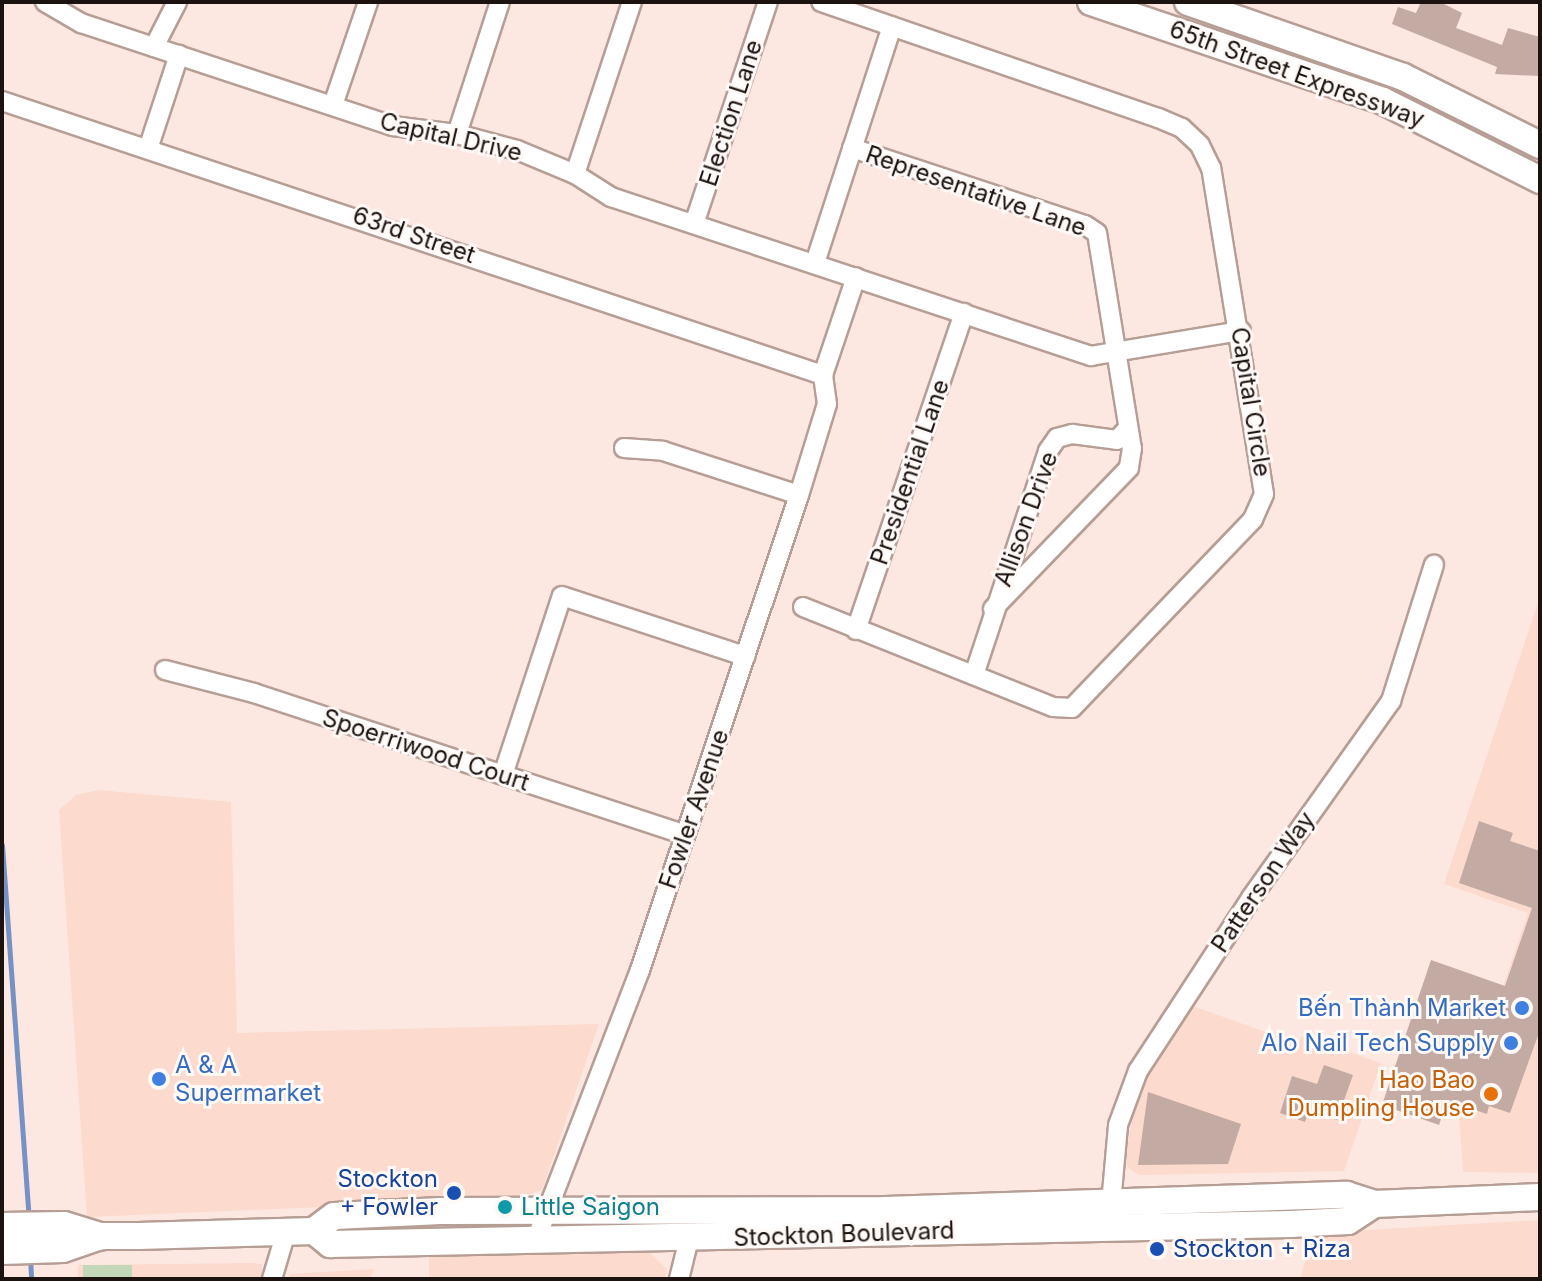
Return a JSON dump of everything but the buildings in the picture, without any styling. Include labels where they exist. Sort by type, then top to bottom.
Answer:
[{"type":"main road","name":"65th Street Expressway","points":[[1091,2],[1383,101],[1540,180]]},
{"type":"main road","name":"65th Street Expressway","points":[[1188,2],[1403,77],[1540,145]]},
{"type":"main road","name":"Stockton Boulevard","points":[[3,1239],[314,1231],[334,1216],[548,1209],[1111,1204],[1347,1195],[1374,1204],[1540,1197]]},
{"type":"main road","points":[[971,1230],[989,1215],[1091,1215],[1111,1204]]},
{"type":"main road","name":"Stockton Boulevard","points":[[314,1231],[330,1244],[537,1237],[689,1239],[1348,1221],[1374,1204]]},
{"type":"main road","points":[[686,1209],[689,1239]]},
{"type":"street","name":"Capital Drive","points":[[45,2],[81,23],[405,129],[457,134],[575,174],[611,197],[1091,356],[1117,349],[1241,331]]},
{"type":"street","points":[[154,47],[177,2]]},
{"type":"street","points":[[333,105],[368,2]]},
{"type":"street","points":[[457,134],[500,2]]},
{"type":"street","points":[[575,174],[632,2]]},
{"type":"street","name":"Election Lane","points":[[694,224],[768,2]]},
{"type":"street","name":"Capital Circle","points":[[803,607],[1053,707],[1072,708],[1253,519],[1264,494],[1241,331],[1211,168],[1200,145],[1182,128],[821,2]]},
{"type":"street","points":[[815,263],[892,26]]},
{"type":"street","points":[[149,146],[179,55]]},
{"type":"street","name":"63rd Street","points":[[2,101],[149,146],[823,375]]},
{"type":"street","name":"Representative Lane","points":[[852,148],[1085,225],[1097,233],[1128,428],[1129,468],[993,609]]},
{"type":"street","points":[[823,375],[856,277]]},
{"type":"street","name":"Presidential Lane","points":[[856,630],[964,313]]},
{"type":"street","name":"Fowler Avenue","points":[[537,1237],[685,835],[799,495],[827,404],[823,375]]},
{"type":"street","name":"Allison Drive","points":[[974,675],[993,609],[1057,438],[1072,434],[1117,440],[1128,428]]},
{"type":"street","points":[[624,448],[663,451],[799,495]]},
{"type":"street","name":"Patterson Way","points":[[1111,1204],[1118,1125],[1138,1071],[1251,898],[1391,701],[1434,565]]},
{"type":"street","points":[[503,775],[562,596],[745,656]]},
{"type":"street","name":"Spoerriwood Court","points":[[165,670],[685,835]]},
{"type":"street","points":[[272,1279],[286,1232]]},
{"type":"street","points":[[679,1279],[689,1239]]},
{"type":"shaded area","points":[[1540,597],[1540,1173],[1463,1172],[1459,1115],[1528,913],[1444,884]]},
{"type":"shaded area","points":[[98,790],[231,802],[237,1033],[599,1024],[542,1190],[513,1199],[87,1217],[59,810],[76,795]]},
{"type":"shaded area","points":[[1193,1006],[1298,1044],[1302,1036],[1381,1063],[1344,1171],[1140,1175],[1130,1170],[1125,1161],[1133,1112],[1148,1074]]},
{"type":"shaded area","points":[[1540,1220],[1540,1279],[1300,1279],[1314,1233]]},
{"type":"shaded area","points":[[648,1251],[667,1269],[665,1279],[429,1279],[429,1255]]},
{"type":"shaded area","points":[[262,1264],[262,1279],[78,1279],[78,1265]]},
{"type":"shaded area","points":[[374,1269],[370,1279],[288,1279],[290,1274]]},
{"type":"green space","points":[[83,1265],[132,1265],[132,1279],[83,1279]]},
{"type":"waterway","points":[[2,845],[29,1219]]},
{"type":"waterway","points":[[30,1257],[31,1279]]},
{"type":"place","name":"Bến Thành Market","points":[[1522,1008]]},
{"type":"place","name":"Alo Nail Tech Supply","points":[[1511,1043]]},
{"type":"place","name":"A & A Supermarket","points":[[159,1079]]},
{"type":"place","name":"Hao Bao Dumpling House","points":[[1491,1094]]},
{"type":"place","name":"Stockton + Fowler","points":[[454,1193]]},
{"type":"place","name":"Little Saigon","points":[[505,1207]]},
{"type":"place","name":"Stockton + Riza","points":[[1157,1249]]}]
